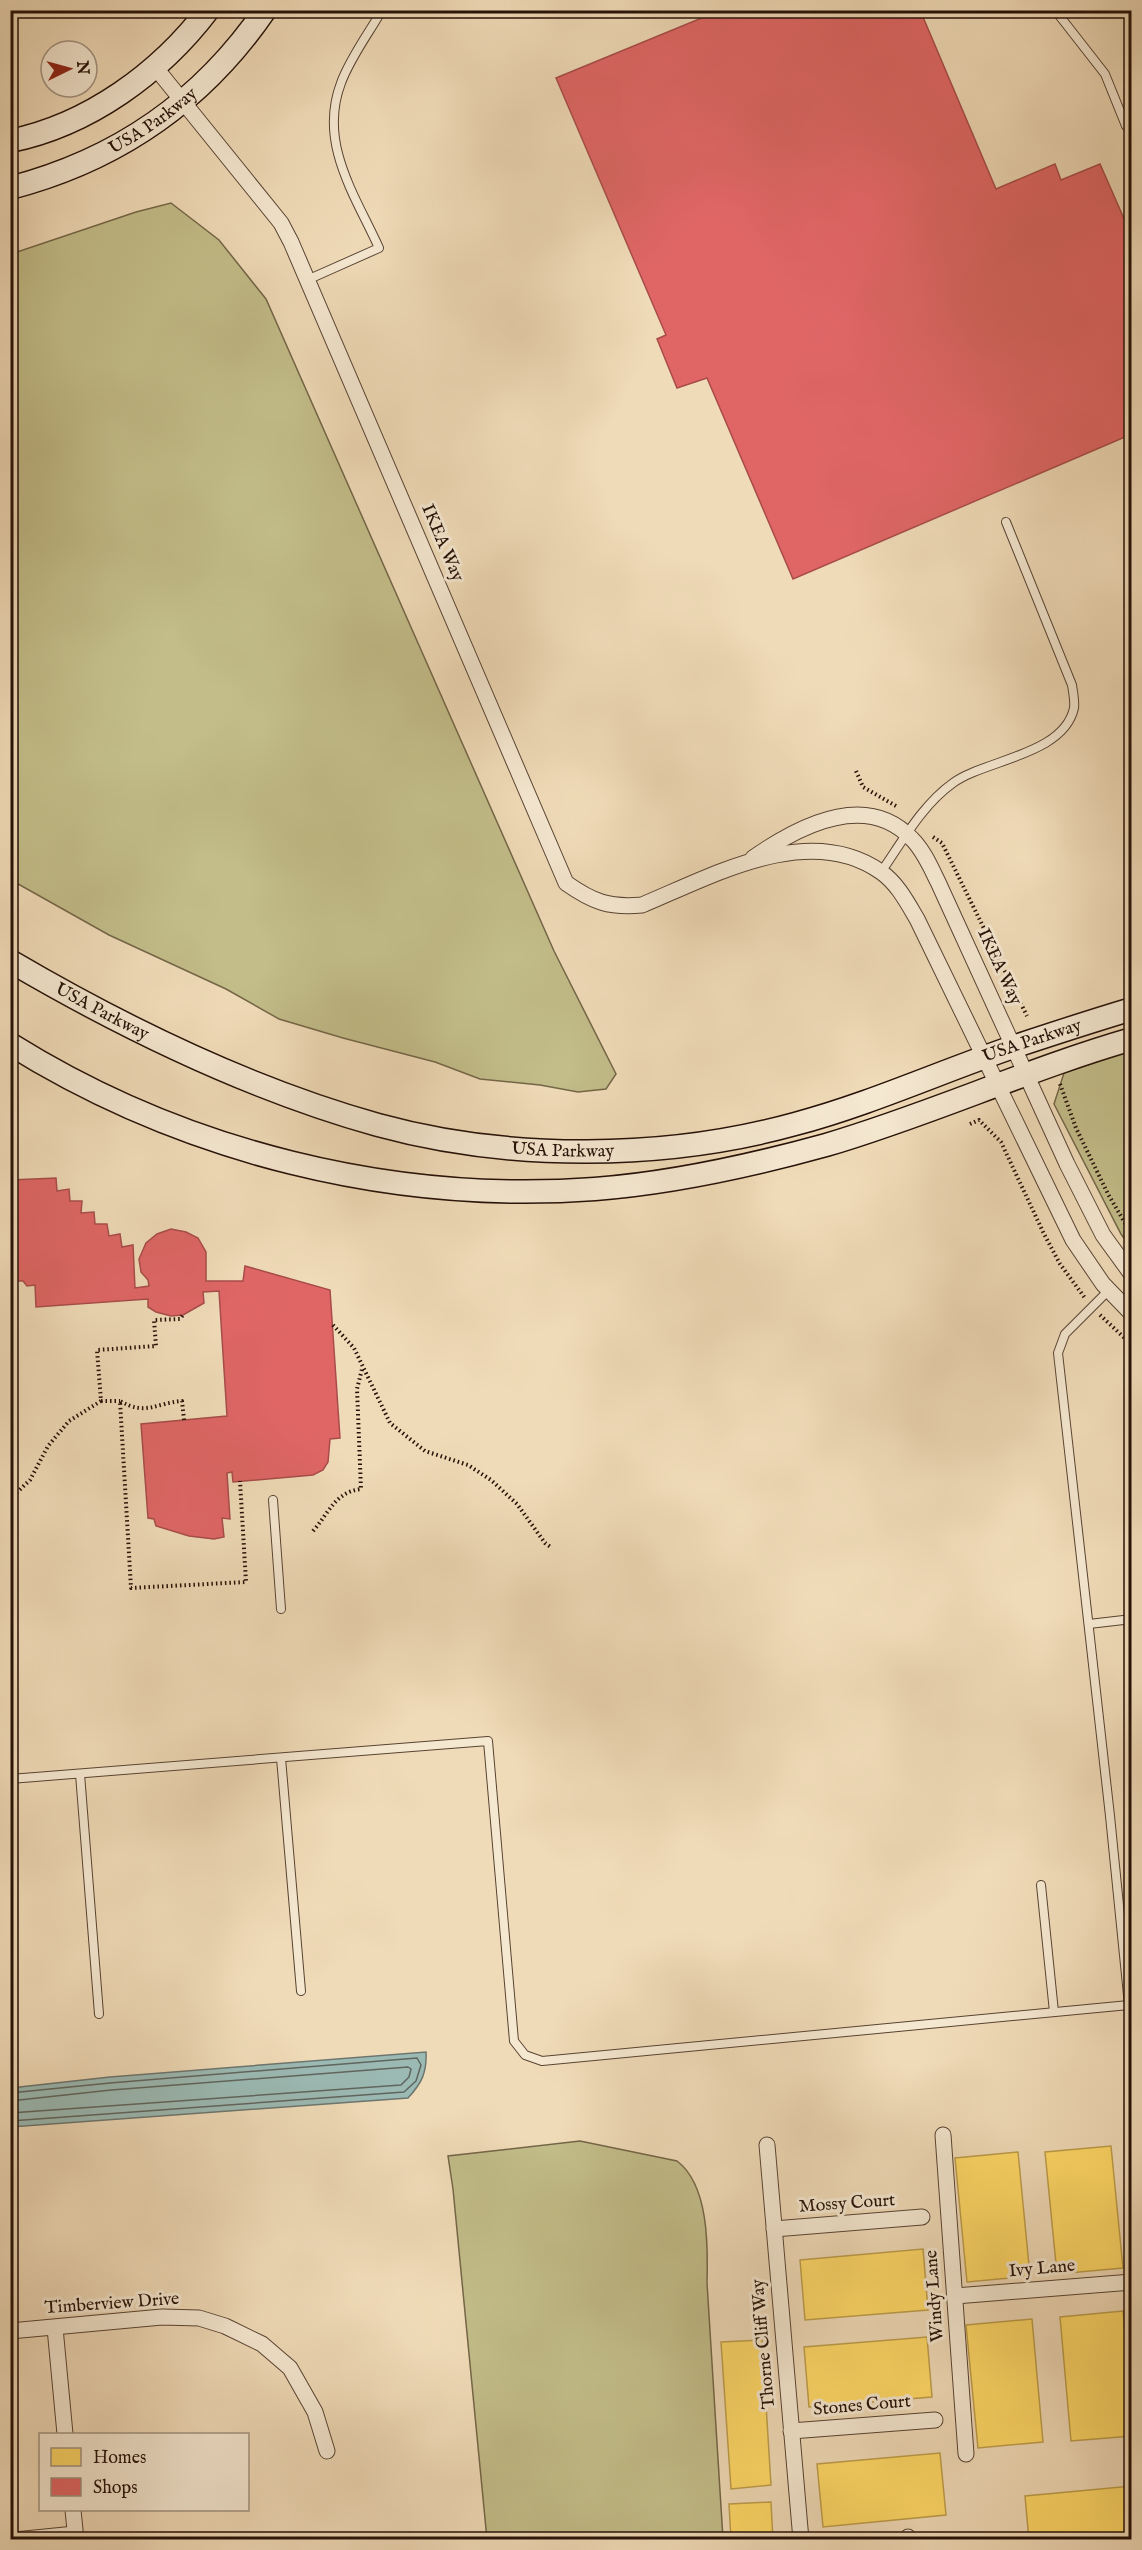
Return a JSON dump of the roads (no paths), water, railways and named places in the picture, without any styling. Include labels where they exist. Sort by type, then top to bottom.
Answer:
[{"type":"street","points":[[10,141],[44,132],[82,116],[117,95],[155,67],[181,43],[208,10]]},
{"type":"street","name":"USA Parkway","points":[[10,188],[57,174],[104,154],[141,132],[182,103],[205,83],[244,41],[265,10]]},
{"type":"street","name":"IKEA Way","points":[[155,67],[281,223],[566,883],[584,896],[604,904],[624,907],[642,905],[748,862],[802,850],[826,851],[854,858],[881,872],[897,887],[918,919],[983,1058],[1073,1240],[1109,1290],[1131,1314]]},
{"type":"street","name":"IKEA Way","points":[[748,862],[779,840],[824,820],[849,815],[872,816],[895,824],[908,834],[934,873],[1067,1164],[1103,1235],[1131,1275]]},
{"type":"street","name":"USA Parkway","points":[[10,961],[70,996],[165,1044],[306,1103],[380,1126],[449,1140],[504,1147],[622,1151],[745,1136],[794,1125],[892,1094],[983,1058],[1131,1009]]},
{"type":"street","name":"USA Parkway","points":[[10,1044],[110,1099],[218,1142],[304,1166],[417,1185],[482,1189],[594,1189],[702,1175],[828,1144],[1131,1039]]},
{"type":"street","name":"Windy Lane","points":[[943,2135],[966,2454]]},
{"type":"street","name":"Thorne Cliff Way","points":[[767,2145],[801,2540]]},
{"type":"street","name":"Mossy Court","points":[[774,2229],[922,2217]]},
{"type":"street","name":"Ivy Lane","points":[[955,2296],[1131,2282]]},
{"type":"street","name":"Timberview Drive","points":[[10,2331],[162,2317],[199,2318],[245,2334],[277,2355],[290,2368],[315,2412],[327,2451]]},
{"type":"street","points":[[55,2328],[65,2433]]},
{"type":"street","name":"Stones Court","points":[[791,2431],[935,2420]]},
{"type":"street","points":[[15,2540],[76,2537],[73,2511]]},
{"type":"lane","points":[[307,280],[379,249],[336,154],[332,129],[334,105],[341,81],[382,10]]},
{"type":"lane","points":[[1055,10],[1105,74],[1126,126]]},
{"type":"lane","points":[[881,872],[933,801],[955,781],[1040,747],[1068,722],[1074,707],[1072,685],[1006,522]]},
{"type":"lane","points":[[1109,1290],[1065,1334],[1058,1353],[1089,1624],[1128,2005],[1131,2014]]},
{"type":"lane","points":[[273,1500],[281,1608]]},
{"type":"lane","points":[[1089,1624],[1131,1619]]},
{"type":"lane","points":[[10,1779],[488,1741],[514,2041],[525,2055],[542,2061],[1128,2005]]},
{"type":"lane","points":[[281,1758],[301,1991]]},
{"type":"lane","points":[[80,1774],[99,2014]]},
{"type":"lane","points":[[1041,1885],[1053,2012]]},
{"type":"water","points":[[426,2052],[423,2077],[408,2098],[11,2127],[11,2088],[110,2077]]}]
